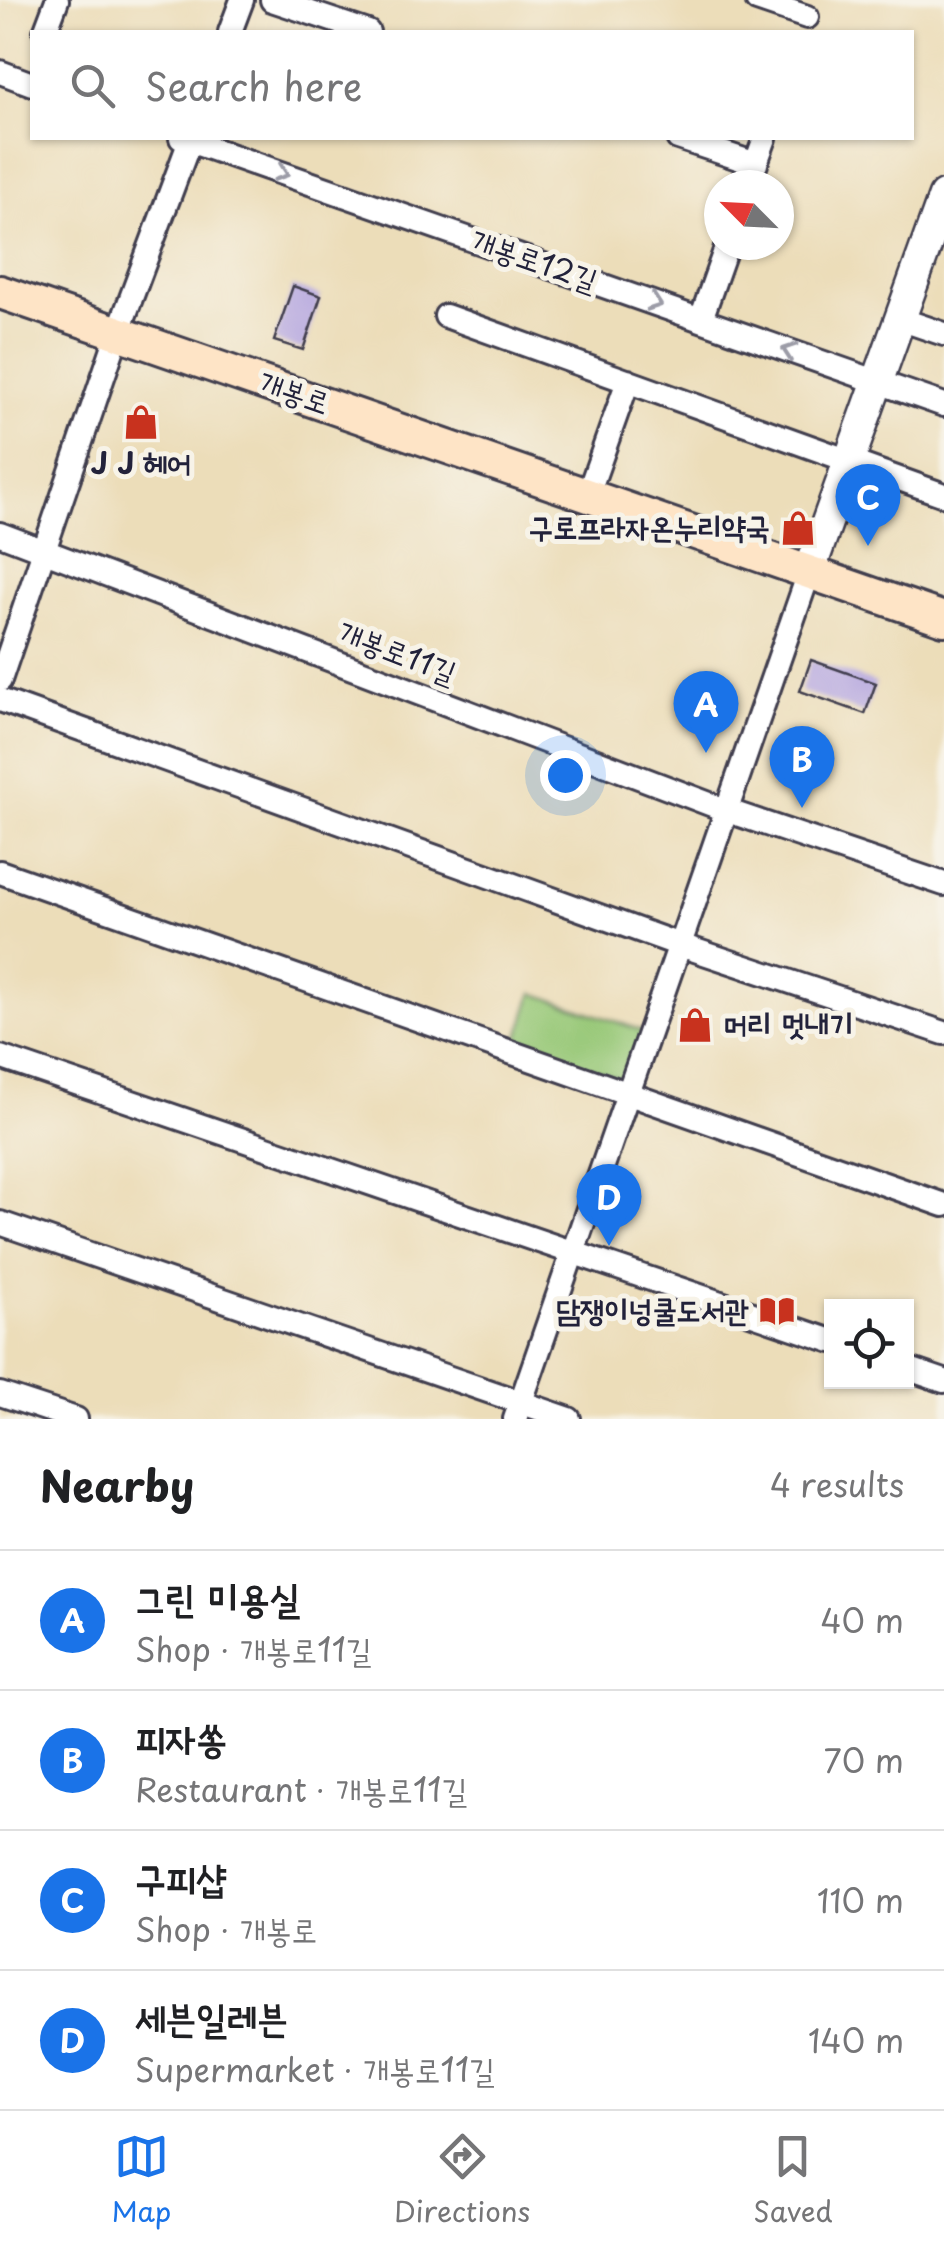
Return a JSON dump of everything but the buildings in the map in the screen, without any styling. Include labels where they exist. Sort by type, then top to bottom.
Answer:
[{"type":"main road","name":"개봉로","points":[[0,292],[944,619]]},
{"type":"street","points":[[46,30],[57,0]]},
{"type":"street","points":[[231,30],[242,0]]},
{"type":"street","points":[[272,0],[362,30]]},
{"type":"street","points":[[757,0],[808,17]]},
{"type":"street","points":[[0,72],[30,77]]},
{"type":"street","points":[[0,680],[187,140]]},
{"type":"street","name":"개봉로12길","points":[[190,140],[944,405]]},
{"type":"street","points":[[682,140],[744,170]]},
{"type":"street","points":[[753,170],[764,140]]},
{"type":"street","points":[[518,1410],[944,196]]},
{"type":"street","points":[[701,320],[722,260]]},
{"type":"street","points":[[446,316],[944,495]]},
{"type":"street","points":[[900,319],[944,334]]},
{"type":"street","points":[[588,494],[628,381]]},
{"type":"street","name":"개봉로11길","points":[[0,534],[728,811],[944,884]]},
{"type":"street","points":[[0,700],[680,945],[944,1033]]},
{"type":"street","points":[[0,872],[944,1205]]},
{"type":"street","points":[[0,1057],[824,1338]]},
{"type":"street","points":[[0,1223],[518,1410],[569,1419]]},
{"type":"street","points":[[914,1371],[944,1381]]},
{"type":"street","points":[[7,1404],[76,1419]]},
{"type":"green space","points":[[533,993],[649,1033],[632,1083],[517,1043]]},
{"type":"place","name":"J J 헤어","points":[[141,422]]},
{"type":"place","name":"구로프라자온누리약국","points":[[798,528]]},
{"type":"place","name":"구피샵","points":[[868,546]]},
{"type":"place","name":"그린 미용실","points":[[706,753]]},
{"type":"place","name":"피자쏭","points":[[802,808]]},
{"type":"place","name":"머리 멋내기","points":[[695,1025]]},
{"type":"place","name":"세븐일레븐","points":[[609,1246]]},
{"type":"place","name":"담쟁이넝쿨도서관","points":[[777,1311]]}]
